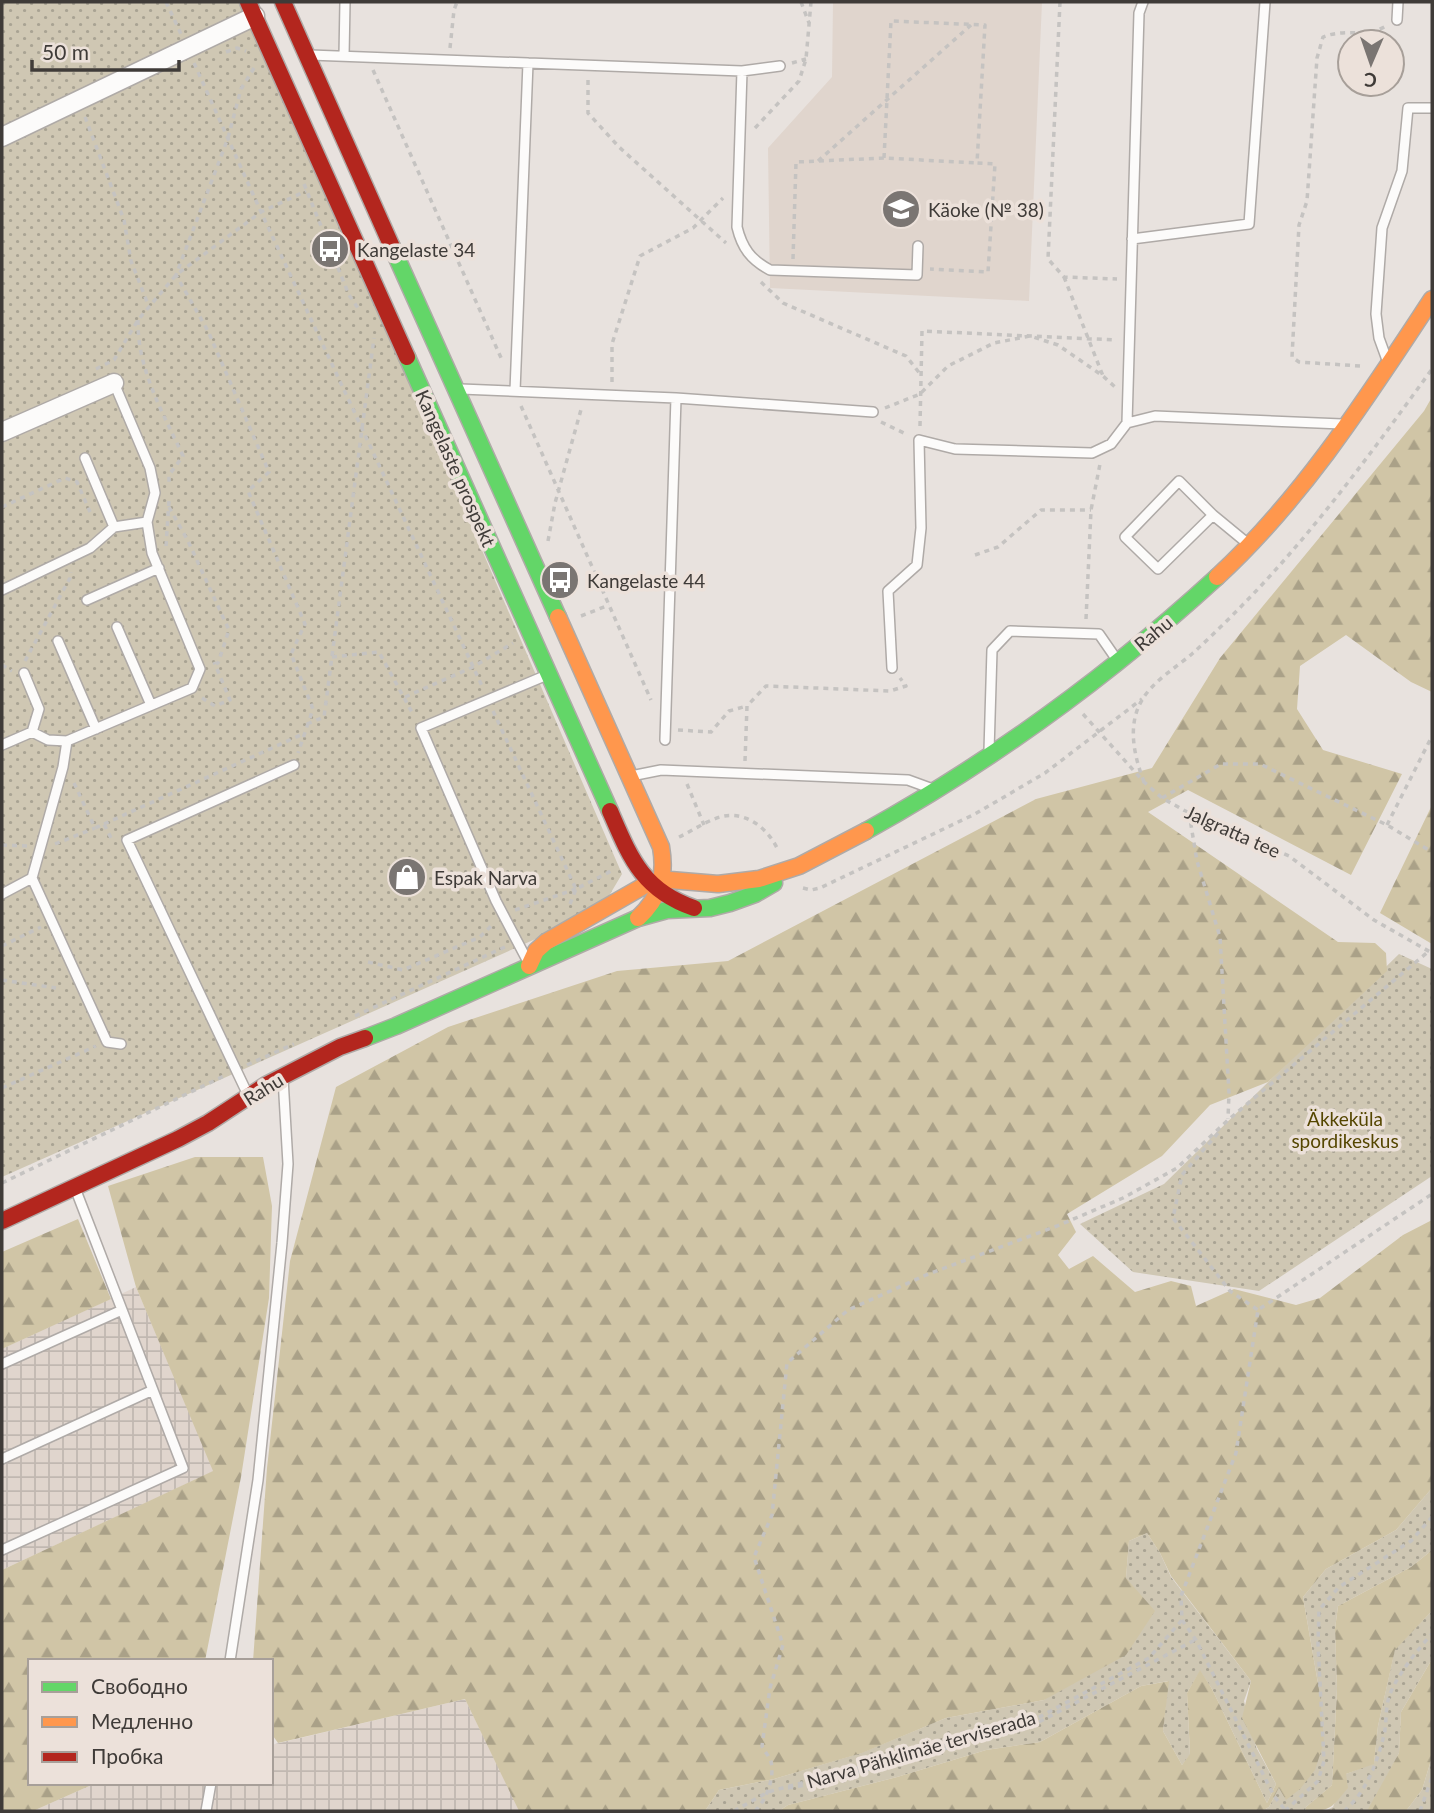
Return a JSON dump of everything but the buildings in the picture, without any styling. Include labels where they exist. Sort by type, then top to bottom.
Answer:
[{"type":"main road","name":"Kangelaste prospekt","points":[[283,2],[661,847]]},
{"type":"main road","name":"Kangelaste prospekt","points":[[251,9],[632,861],[686,906],[694,908]]},
{"type":"main road","name":"Rahu","points":[[529,966],[535,951],[544,944],[620,898],[658,884],[682,880],[706,884],[788,872],[832,850],[935,790],[1071,699],[1199,594],[1266,527],[1347,424],[1389,366],[1432,299]]},
{"type":"main road","points":[[661,847],[684,865],[717,878],[736,881]]},
{"type":"main road","points":[[638,918],[650,909],[664,860],[661,847]]},
{"type":"main road","points":[[620,898],[630,880],[632,861]]},
{"type":"main road","name":"Rahu","points":[[2,1221],[198,1129],[282,1076],[340,1047],[396,1026],[638,918],[667,910],[710,908],[755,894],[788,872]]},
{"type":"street","points":[[2,137],[251,9]]},
{"type":"street","points":[[2,432],[114,383]]},
{"type":"lane","points":[[344,56],[345,2]]},
{"type":"lane","points":[[892,668],[888,591],[916,565],[921,528],[919,440],[955,449],[1092,453],[1111,444],[1127,423],[1139,13],[1143,2]]},
{"type":"lane","points":[[1132,239],[1249,225],[1265,2]]},
{"type":"lane","points":[[1397,20],[1398,2]]},
{"type":"lane","points":[[307,54],[742,71],[780,66]]},
{"type":"lane","points":[[515,391],[528,63]]},
{"type":"lane","points":[[742,71],[737,227],[747,253],[757,263],[770,270],[917,275],[919,246]]},
{"type":"lane","points":[[1389,366],[1379,338],[1376,314],[1382,229],[1402,171],[1408,108],[1432,108]]},
{"type":"lane","points":[[32,732],[48,740],[67,741],[192,688],[200,669],[152,552],[147,522],[155,493],[150,468],[114,383]]},
{"type":"lane","points":[[455,389],[676,398],[873,412]]},
{"type":"lane","points":[[666,740],[676,398]]},
{"type":"lane","points":[[1127,423],[1155,416],[1347,424]]},
{"type":"lane","points":[[85,458],[114,527]]},
{"type":"lane","points":[[1213,515],[1158,569],[1125,537],[1179,481],[1213,515],[1249,544]]},
{"type":"lane","points":[[2,590],[90,548],[114,527],[147,522]]},
{"type":"lane","points":[[87,600],[159,568]]},
{"type":"lane","points":[[117,627],[151,705]]},
{"type":"lane","points":[[989,755],[992,650],[1010,631],[1085,636],[1099,634],[1118,662]]},
{"type":"lane","points":[[58,641],[96,729]]},
{"type":"lane","points":[[2,745],[32,732],[39,709],[24,673]]},
{"type":"lane","points":[[529,966],[503,914],[421,727],[548,675]]},
{"type":"lane","points":[[67,741],[59,781],[32,878],[107,1042],[121,1044]]},
{"type":"lane","points":[[248,1096],[127,840],[294,765]]},
{"type":"lane","points":[[628,776],[661,770],[908,780],[935,790]]},
{"type":"lane","points":[[2,894],[32,878]]},
{"type":"lane","points":[[230,1659],[258,1480],[282,1243],[288,1164],[282,1076]]},
{"type":"lane","points":[[2,1550],[183,1468],[75,1188]]},
{"type":"lane","points":[[2,1364],[122,1310]]},
{"type":"lane","points":[[2,1459],[153,1390]]},
{"type":"lane","points":[[206,1811],[211,1785]]},
{"type":"path","points":[[448,60],[457,2]]},
{"type":"path","points":[[801,2],[810,25]]},
{"type":"path","points":[[1060,2],[1048,259],[1064,277],[1103,376]]},
{"type":"path","points":[[1361,366],[1299,362],[1292,357],[1299,225],[1307,201],[1317,58],[1323,37],[1337,32],[1374,34],[1397,20]]},
{"type":"path","points":[[884,158],[891,21],[985,25],[977,163]]},
{"type":"path","points":[[818,161],[971,25]]},
{"type":"path","points":[[216,56],[237,48],[250,53]]},
{"type":"path","points":[[194,63],[205,59]]},
{"type":"path","points":[[176,275],[228,138],[241,89],[258,62],[262,74]]},
{"type":"path","points":[[589,65],[588,113],[619,147],[728,245],[747,253]]},
{"type":"path","points":[[84,114],[124,220],[131,261],[149,307]]},
{"type":"path","points":[[792,271],[796,162],[884,158],[996,164],[988,272],[917,269]]},
{"type":"path","points":[[612,395],[612,344],[640,256],[693,228],[719,204],[738,177]]},
{"type":"path","points":[[303,178],[349,295],[362,313]]},
{"type":"path","points":[[93,370],[114,360],[138,320],[176,275],[261,212],[306,191]]},
{"type":"path","points":[[757,263],[761,283],[783,303],[906,356],[921,375]]},
{"type":"path","points":[[176,275],[208,331],[269,472],[248,491],[305,624],[291,654],[313,709],[294,765]]},
{"type":"path","points":[[1064,277],[1130,279]]},
{"type":"path","points":[[138,320],[138,344],[151,386],[183,456],[169,475],[169,507]]},
{"type":"path","points":[[306,724],[324,717],[375,331]]},
{"type":"path","points":[[1127,404],[1103,376],[1058,345],[1030,336],[994,343],[948,366],[920,394],[873,412],[883,425],[919,440],[920,394],[922,331],[1030,336],[1129,341]]},
{"type":"path","points":[[1144,782],[1134,747],[1134,726],[1142,699],[1241,607],[1275,571],[1343,490],[1432,369]]},
{"type":"path","points":[[548,541],[555,503],[586,394]]},
{"type":"path","points":[[1085,636],[1091,510],[1103,448]]},
{"type":"path","points":[[2,507],[65,478],[77,482],[93,519]]},
{"type":"path","points":[[155,493],[169,507],[188,541],[229,631],[218,663],[200,669]]},
{"type":"path","points":[[975,555],[998,547],[1041,510],[1091,510]]},
{"type":"path","points":[[24,673],[24,663],[71,578],[73,556]]},
{"type":"path","points":[[560,623],[609,606]]},
{"type":"path","points":[[405,696],[474,667],[531,635]]},
{"type":"path","points":[[332,657],[379,652],[421,727]]},
{"type":"path","points":[[666,729],[710,732],[729,711],[747,706],[766,686],[890,691],[906,686],[892,668]]},
{"type":"path","name":"Jalgratta tee","points":[[1071,699],[1144,782],[1162,798],[1189,813],[1289,856],[1374,920],[1431,952]]},
{"type":"path","points":[[745,774],[747,706]]},
{"type":"path","points":[[104,824],[303,734]]},
{"type":"path","points":[[1387,825],[1432,736]]},
{"type":"path","points":[[1162,798],[1221,764],[1260,764],[1387,825],[1432,852]]},
{"type":"path","points":[[682,771],[704,825]]},
{"type":"path","points":[[1189,813],[1197,861],[1220,937],[1229,1093],[1228,1120],[1182,1175],[1173,1218],[1230,1291],[1258,1310]]},
{"type":"path","points":[[52,845],[96,828]]},
{"type":"path","points":[[2,845],[29,846]]},
{"type":"path","points":[[368,962],[403,970],[480,937],[503,914],[576,889]]},
{"type":"path","points":[[755,1811],[763,1804],[768,1792],[771,1762],[762,1746],[771,1688],[783,1645],[754,1557],[772,1515],[787,1363],[848,1310],[926,1275],[1123,1198],[1177,1168],[1228,1120],[1431,952]]},
{"type":"path","points":[[2,980],[56,988]]},
{"type":"path","points":[[2,1088],[107,1042]]},
{"type":"path","points":[[1432,1194],[1258,1310],[1236,1453],[1181,1597],[1182,1620],[1196,1640],[1275,1797],[1286,1811],[1318,1781],[1324,1761],[1318,1644],[1319,1610],[1339,1587],[1412,1541],[1432,1517]]},
{"type":"path","name":"Narva Pähklimäe terviserada","points":[[734,1811],[768,1792],[1034,1720],[1149,1658],[1182,1620]]},
{"type":"path","points":[[1344,1811],[1366,1785],[1384,1734],[1389,1696],[1415,1653],[1432,1634]]},
{"type":"path","points":[[768,1792],[818,1783],[1035,1724],[1196,1640]]},
{"type":"path","points":[[1420,1811],[1432,1777]]},
{"type":"shaded area","name":"Käoke (№ 38)","points":[[833,2],[1042,2],[1029,301],[770,288],[768,148],[832,77]]},
{"type":"shaded area","points":[[136,1287],[214,1471],[2,1570],[2,1349]]},
{"type":"shaded area","points":[[465,1699],[520,1811],[33,1811],[92,1785],[273,1785],[273,1745]]},
{"type":"green space","points":[[2,2],[245,2],[622,874],[606,901],[558,929],[2,1177]]},
{"type":"green space","points":[[1432,397],[1432,692],[1411,682],[1346,635],[1300,666],[1297,709],[1323,750],[1402,774],[1351,875],[1188,790],[1148,812],[1338,942],[1375,943],[1386,953],[1387,971],[1268,1082],[1210,1105],[1162,1156],[1067,1214],[1076,1232],[1058,1255],[1069,1269],[1093,1256],[1135,1292],[1171,1281],[1191,1286],[1196,1306],[1234,1289],[1296,1305],[1320,1298],[1403,1235],[1432,1220],[1432,1488],[1396,1530],[1326,1569],[1303,1597],[1320,1695],[1324,1742],[1315,1770],[1300,1789],[1286,1800],[1279,1788],[1269,1807],[1262,1811],[779,1811],[788,1805],[897,1777],[986,1750],[1040,1742],[1141,1686],[1169,1681],[1163,1731],[1182,1765],[1190,1754],[1187,1693],[1200,1670],[1212,1689],[1267,1803],[1276,1784],[1242,1718],[1251,1681],[1171,1576],[1147,1533],[1129,1541],[1126,1578],[1155,1611],[1126,1655],[1044,1700],[946,1718],[862,1753],[774,1779],[719,1790],[705,1811],[519,1811],[465,1699],[278,1743],[273,1736],[273,1659],[253,1659],[267,1468],[290,1261],[336,1087],[448,1027],[617,971],[728,961],[1036,799],[1152,768],[1220,658],[1424,411]]},
{"type":"green space","points":[[1432,805],[1432,944],[1380,913]]},
{"type":"green space","name":"Äkkeküla spordikeskus","points":[[1399,954],[1432,969],[1432,1176],[1259,1291],[1133,1272],[1080,1224],[1164,1184]]},
{"type":"green space","points":[[195,1157],[263,1157],[272,1206],[269,1298],[241,1477],[205,1659],[28,1659],[28,1785],[92,1785],[33,1811],[2,1811],[2,1570],[213,1471],[136,1287],[108,1186]]},
{"type":"green space","points":[[78,1219],[111,1299],[2,1349],[2,1252]]},
{"type":"green space","points":[[1432,1488],[1432,1550],[1411,1567],[1338,1606],[1335,1629],[1337,1689],[1332,1785],[1306,1807],[1305,1811],[1262,1811],[1269,1807],[1279,1788],[1320,1695],[1303,1597],[1326,1569],[1396,1530]]},
{"type":"green space","points":[[1147,1533],[1171,1577],[1251,1681],[1244,1701],[1256,1747],[1276,1784],[1267,1803],[1212,1689],[1200,1671],[1187,1693],[1190,1755],[1182,1765],[1163,1731],[1168,1681],[1141,1686],[1040,1742],[986,1750],[897,1777],[788,1805],[779,1811],[705,1811],[719,1790],[774,1779],[861,1753],[946,1718],[1044,1700],[1126,1578],[1129,1541]]},
{"type":"green space","points":[[1432,1550],[1432,1611],[1395,1650],[1378,1726],[1374,1764],[1346,1774],[1348,1788],[1330,1807],[1305,1811],[1306,1807],[1332,1785],[1337,1689],[1335,1629],[1338,1606],[1411,1567]]},
{"type":"green space","points":[[1432,1611],[1432,1659],[1401,1712],[1399,1753],[1370,1809],[1325,1811],[1333,1807],[1346,1774],[1374,1763],[1378,1726],[1395,1649]]},
{"type":"green space","points":[[1432,1659],[1432,1757],[1422,1790],[1406,1811],[1367,1811],[1399,1753],[1401,1712]]},
{"type":"green space","points":[[1432,1757],[1432,1811],[1406,1811],[1422,1790]]},
{"type":"traffic: fast","points":[[392,247],[558,617]]},
{"type":"traffic: fast","points":[[407,357],[610,811]]},
{"type":"traffic: fast","points":[[866,831],[959,776],[1049,714],[1135,648],[1217,577]]},
{"type":"traffic: fast","points":[[365,1038],[638,918],[667,910],[710,908],[730,903],[755,894],[774,883]]},
{"type":"traffic: slow","points":[[1217,577],[1278,514],[1306,480],[1359,409],[1432,299]]},
{"type":"traffic: slow","points":[[558,617],[661,847],[663,868],[660,886],[652,903],[638,918]]},
{"type":"traffic: slow","points":[[529,966],[536,951],[546,942],[647,884],[670,880],[718,884],[759,879],[799,866],[866,831]]},
{"type":"traffic: jam","points":[[248,2],[407,357]]},
{"type":"traffic: jam","points":[[283,2],[392,247]]},
{"type":"traffic: jam","points":[[610,811],[624,843],[650,882],[676,901],[694,908]]},
{"type":"traffic: jam","points":[[2,1221],[178,1139],[266,1085],[340,1047],[365,1038]]},
{"type":"place","name":"Käoke (№ 38)","points":[[901,209]]},
{"type":"place","name":"Kangelaste 34","points":[[330,249]]},
{"type":"place","name":"Kangelaste 44","points":[[560,580]]},
{"type":"place","name":"Espak Narva","points":[[407,877]]}]
